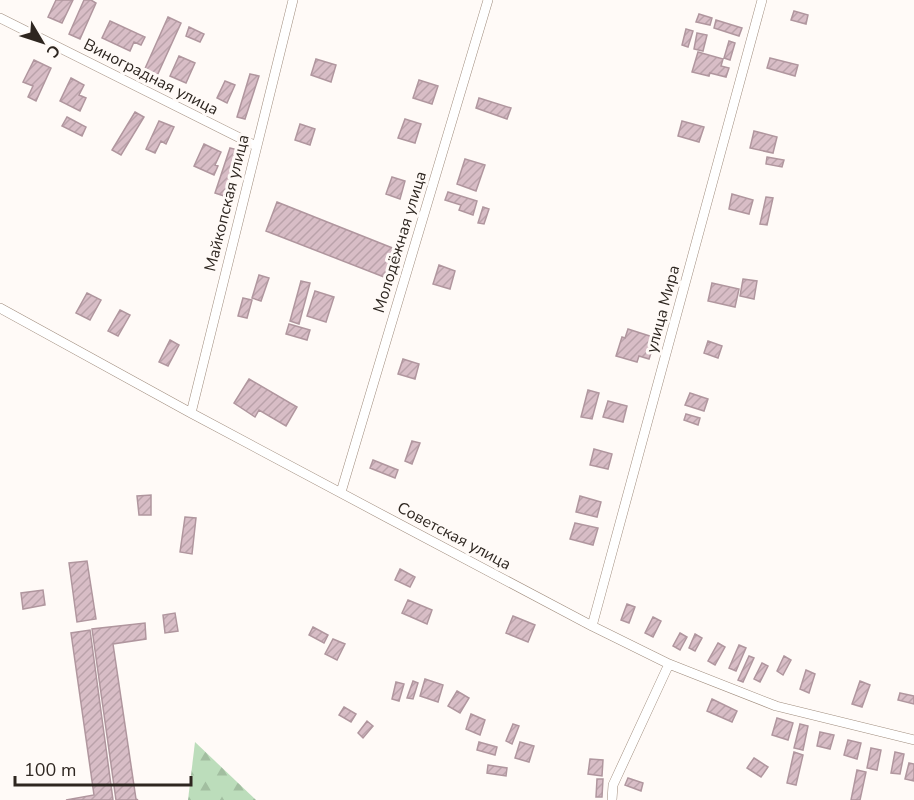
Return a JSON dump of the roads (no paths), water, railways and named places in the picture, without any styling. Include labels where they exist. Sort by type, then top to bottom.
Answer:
[{"type":"street","name":"Майкопская улица","points":[[191,412],[293,0]]},
{"type":"street","name":"Молодёжная улица","points":[[340,492],[488,0]]},
{"type":"street","name":"улица Мира","points":[[592,626],[762,0]]},
{"type":"street","name":"Виноградная улица","points":[[0,18],[256,146]]},
{"type":"street","name":"Советская улица","points":[[0,308],[340,492],[592,626],[669,664],[776,706],[914,740]]},
{"type":"street","points":[[612,800],[613,785],[669,664]]}]
